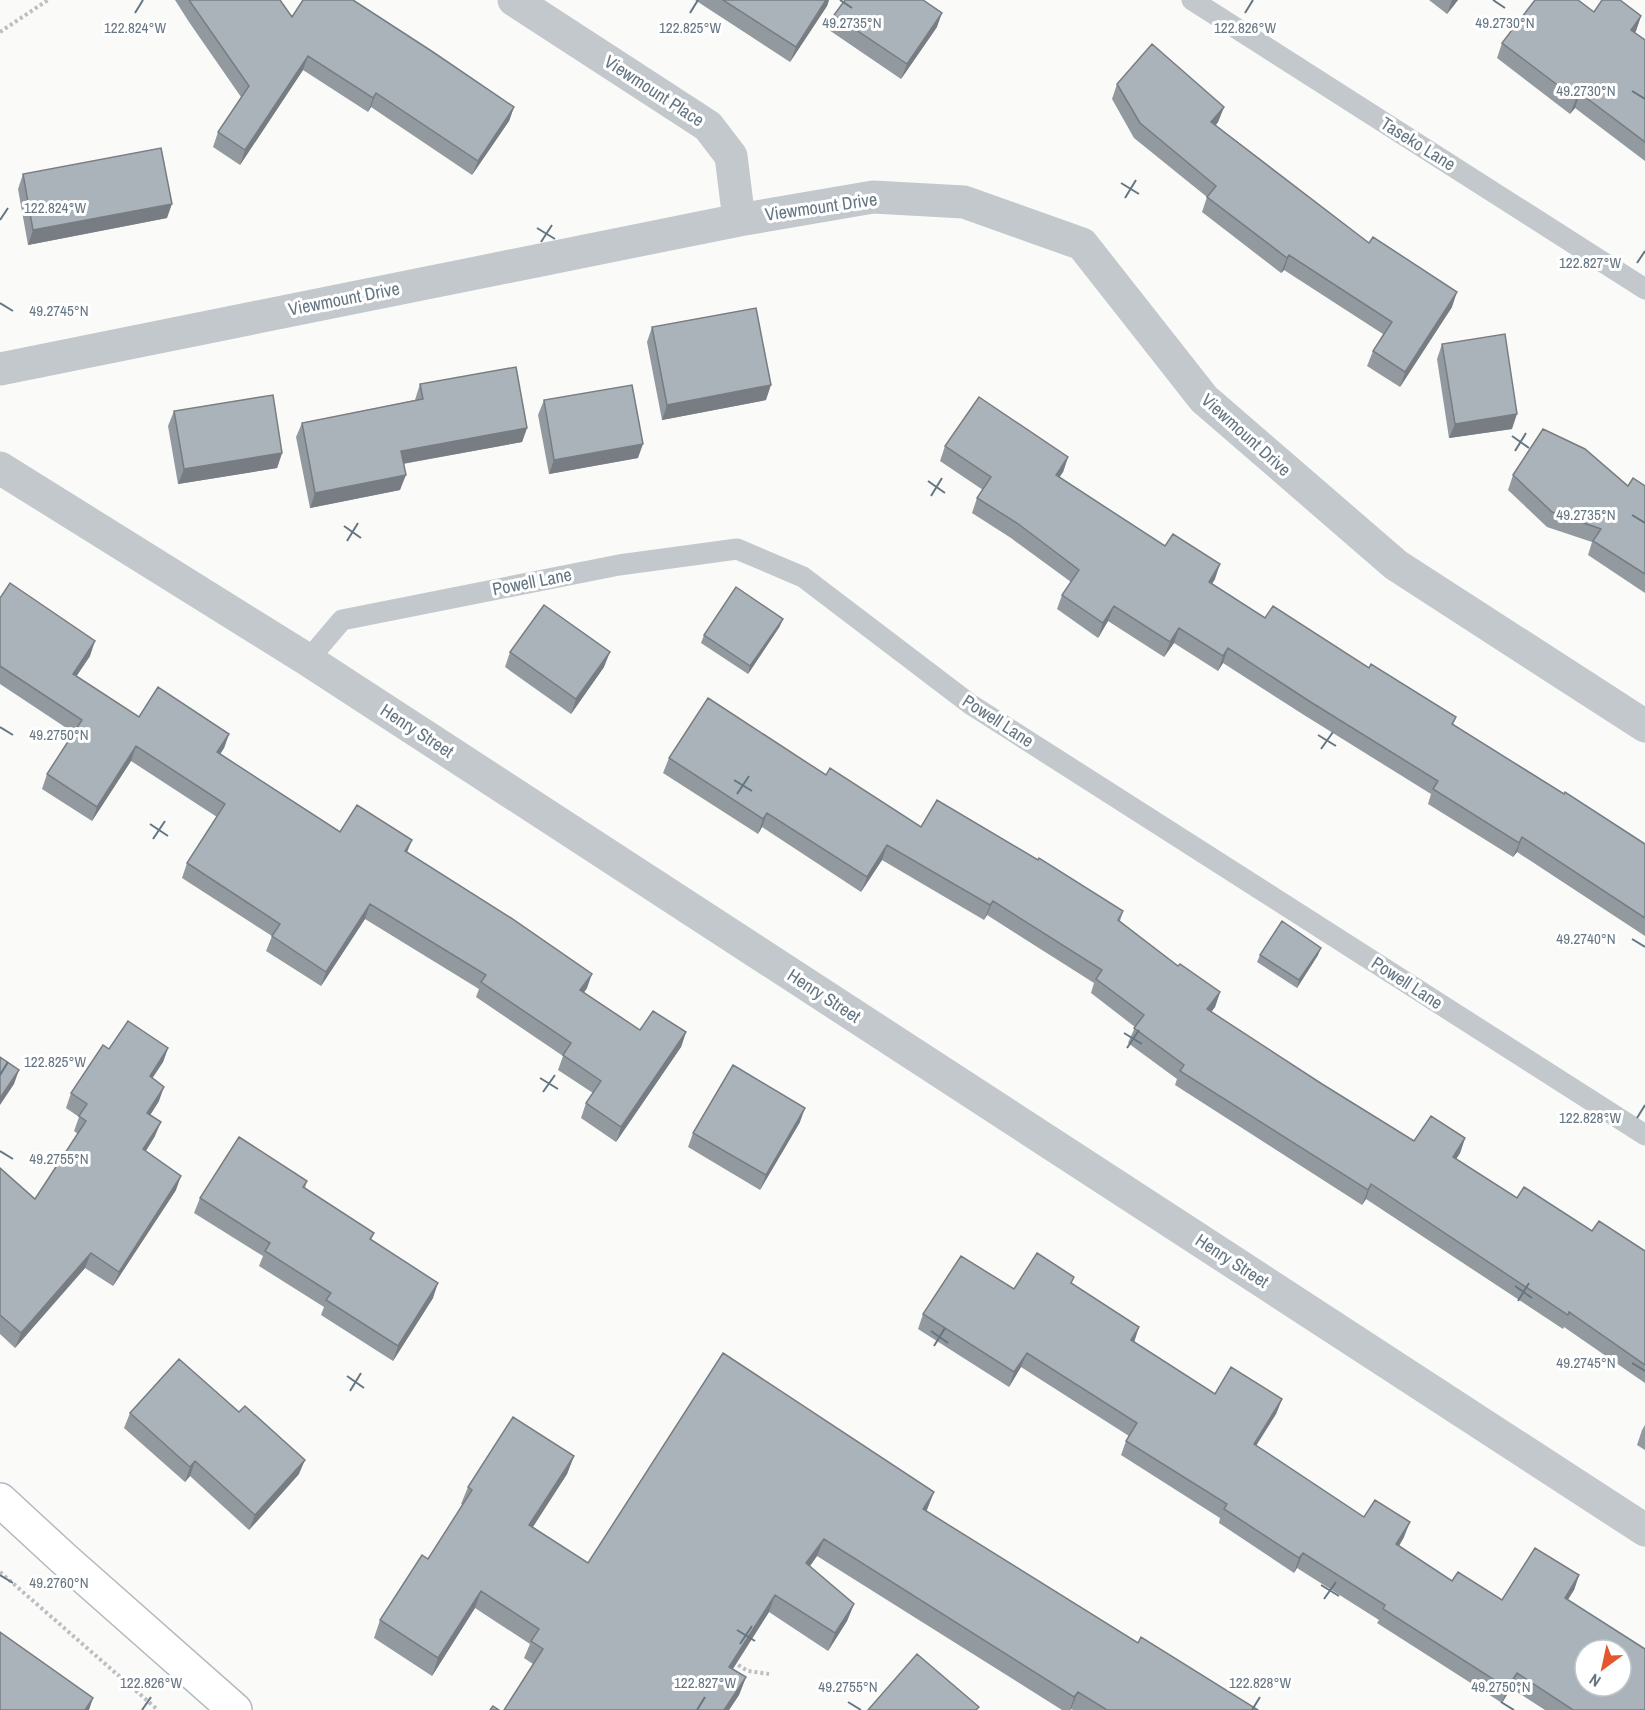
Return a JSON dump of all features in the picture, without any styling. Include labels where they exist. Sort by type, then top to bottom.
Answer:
[{"type":"main road","points":[[0,1500],[235,1710]]},
{"type":"street","name":"Viewmount Place","points":[[514,0],[708,126],[731,156],[739,220]]},
{"type":"street","name":"Viewmount Drive","points":[[0,369],[739,220],[873,197],[964,202],[1082,244],[1204,399],[1396,565],[1645,726]]},
{"type":"street","name":"Henry Street","points":[[0,468],[308,660],[1645,1530]]},
{"type":"lane","name":"Taseko Lane","points":[[1192,0],[1645,289]]},
{"type":"lane","name":"Powell Lane","points":[[308,660],[342,620],[619,565],[737,549],[803,577],[970,704],[1645,1135]]},
{"type":"path","points":[[0,32],[48,0]]},
{"type":"path","points":[[0,1572],[158,1710]]},
{"type":"path","points":[[728,1658],[747,1671],[769,1674]]},
{"type":"building","points":[[189,0],[280,0],[292,17],[303,0],[353,0],[514,107],[478,161],[376,93],[373,98],[308,56],[245,150],[218,132],[249,86]]},
{"type":"building","points":[[723,0],[826,0],[796,47]]},
{"type":"building","points":[[845,0],[923,0],[942,13],[907,64],[834,15]]},
{"type":"building","points":[[1535,0],[1578,0],[1594,12],[1602,0],[1620,0],[1641,16],[1631,30],[1645,40],[1645,142],[1580,93],[1576,99],[1502,43]]},
{"type":"building","points":[[1152,44],[1224,107],[1211,122],[1369,243],[1373,237],[1457,292],[1405,372],[1373,351],[1392,322],[1289,255],[1287,258],[1207,197],[1216,186],[1140,123],[1117,84]]},
{"type":"building","points":[[161,148],[172,204],[33,230],[23,174]]},
{"type":"building","points":[[756,308],[771,385],[667,405],[652,327]]},
{"type":"building","points":[[1505,334],[1517,414],[1455,424],[1442,344]]},
{"type":"building","points":[[516,367],[527,428],[401,451],[406,475],[315,493],[302,423],[423,399],[420,384]]},
{"type":"building","points":[[632,385],[643,444],[554,460],[544,400]]},
{"type":"building","points":[[273,395],[282,453],[184,469],[174,411]]},
{"type":"building","points":[[979,397],[1068,457],[1056,475],[1165,546],[1173,534],[1220,564],[1209,582],[1265,618],[1273,606],[1369,668],[1371,664],[1456,717],[1452,724],[1564,794],[1565,792],[1645,844],[1645,918],[1522,837],[1519,843],[1433,789],[1438,781],[1228,648],[1223,656],[1179,628],[1170,642],[1114,606],[1103,623],[1062,595],[1079,570],[1017,523],[977,498],[991,477],[945,446]]},
{"type":"building","points":[[1543,429],[1585,449],[1628,486],[1633,478],[1645,486],[1645,574],[1593,541],[1601,529],[1552,512],[1513,475]]},
{"type":"building","points":[[10,583],[95,641],[73,674],[139,717],[158,687],[229,734],[217,752],[340,832],[357,805],[412,840],[405,851],[511,918],[592,974],[580,990],[640,1030],[653,1011],[686,1032],[621,1127],[586,1103],[601,1081],[563,1055],[571,1043],[481,982],[486,975],[370,904],[326,972],[272,936],[280,924],[187,863],[225,804],[136,746],[97,807],[47,774],[82,720],[0,666],[0,598]]},
{"type":"building","points":[[736,587],[783,619],[750,666],[704,635]]},
{"type":"building","points":[[544,605],[610,652],[576,699],[510,652]]},
{"type":"building","points":[[708,698],[826,775],[830,768],[921,827],[937,800],[1038,860],[1039,858],[1123,911],[1118,920],[1178,966],[1180,964],[1220,992],[1207,1009],[1322,1084],[1414,1141],[1431,1116],[1465,1138],[1453,1157],[1517,1198],[1524,1187],[1592,1231],[1599,1221],[1645,1251],[1645,1365],[1569,1312],[1568,1315],[1371,1184],[1368,1190],[1180,1071],[1184,1065],[1134,1028],[1144,1015],[1096,979],[1102,970],[993,901],[990,905],[887,845],[867,877],[767,813],[763,819],[669,758]]},
{"type":"building","points":[[1282,921],[1321,948],[1299,980],[1260,955]]},
{"type":"building","points":[[128,1021],[168,1048],[150,1076],[164,1087],[147,1113],[161,1122],[143,1149],[181,1176],[119,1272],[91,1253],[21,1333],[0,1315],[0,1168],[35,1199],[86,1121],[79,1116],[87,1104],[71,1093],[103,1045],[109,1049]]},
{"type":"building","points":[[0,1057],[19,1070],[0,1098]]},
{"type":"building","points":[[733,1065],[805,1108],[766,1175],[693,1133]]},
{"type":"building","points":[[239,1137],[307,1181],[303,1187],[374,1233],[370,1239],[438,1283],[398,1346],[326,1300],[331,1293],[265,1251],[270,1243],[200,1198]]},
{"type":"building","points":[[1037,1253],[1074,1277],[1071,1283],[1139,1327],[1131,1340],[1215,1394],[1231,1367],[1282,1399],[1254,1444],[1364,1517],[1375,1500],[1410,1522],[1396,1544],[1452,1581],[1458,1572],[1502,1600],[1535,1548],[1579,1575],[1565,1598],[1628,1638],[1573,1638],[1573,1698],[1633,1698],[1633,1641],[1645,1649],[1645,1710],[1573,1710],[1517,1673],[1507,1688],[1383,1609],[1385,1605],[1303,1553],[1299,1558],[1224,1509],[1227,1504],[1126,1441],[1137,1423],[1027,1353],[1014,1372],[923,1314],[961,1256],[1014,1289]]},
{"type":"building","points":[[723,1353],[934,1492],[923,1509],[1138,1643],[1141,1637],[1258,1710],[1107,1710],[1078,1692],[1074,1697],[824,1539],[806,1563],[854,1604],[835,1633],[775,1595],[729,1667],[746,1677],[724,1710],[504,1710],[543,1649],[531,1641],[539,1629],[481,1591],[438,1658],[380,1620],[422,1555],[428,1559],[472,1490],[468,1487],[513,1417],[574,1456],[529,1525],[588,1563]]},
{"type":"building","points":[[179,1359],[239,1412],[245,1406],[305,1460],[255,1515],[195,1461],[190,1467],[130,1413]]},
{"type":"building","points":[[0,1632],[93,1698],[85,1710],[0,1710]]},
{"type":"building","points":[[917,1654],[979,1707],[976,1710],[868,1710]]}]
